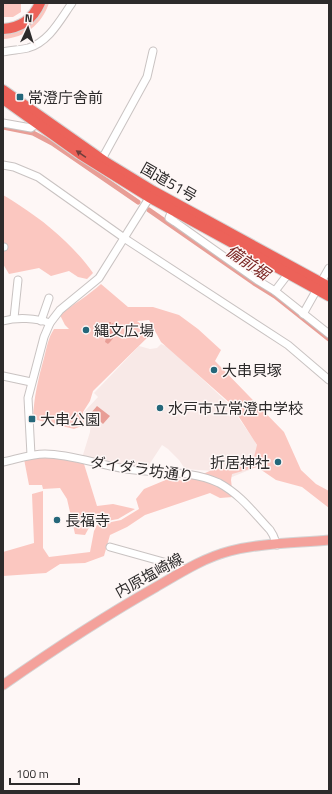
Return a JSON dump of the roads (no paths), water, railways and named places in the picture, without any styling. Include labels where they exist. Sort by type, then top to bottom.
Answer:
[{"type":"highway","points":[[3,24],[11,24],[21,19],[32,9],[35,3]]},
{"type":"highway","points":[[3,29],[12,28],[23,24],[35,13],[40,3]]},
{"type":"highway","name":"国道51号","points":[[3,90],[102,159],[147,200],[172,210],[288,274],[322,287]]},
{"type":"highway","name":"国道51号","points":[[3,99],[147,200],[322,287],[329,296]]},
{"type":"main road","name":"内原塩崎線","points":[[3,685],[102,618],[204,560],[230,551],[255,546],[329,540]]},
{"type":"street","points":[[3,52],[29,47],[42,41],[72,3]]},
{"type":"street","points":[[102,159],[147,77],[153,51]]},
{"type":"street","points":[[3,124],[31,128],[38,123]]},
{"type":"street","points":[[3,165],[14,167],[38,177],[124,238],[288,345],[329,380]]},
{"type":"street","points":[[31,455],[28,404],[31,382],[44,337],[50,323],[60,310],[99,278],[147,200]]},
{"type":"street","points":[[172,210],[169,218],[275,291],[329,334]]},
{"type":"street","points":[[303,314],[322,287],[329,268]]},
{"type":"street","points":[[275,291],[288,274]]},
{"type":"street","points":[[14,318],[18,280]]},
{"type":"street","points":[[41,321],[48,298]]},
{"type":"street","points":[[3,321],[14,318],[50,323]]},
{"type":"street","points":[[3,376],[31,382]]},
{"type":"street","name":"ダイダラ坊通り","points":[[3,462],[31,455],[54,454],[127,469],[177,472],[211,480],[226,487],[239,496],[270,530],[277,545]]},
{"type":"street","points":[[110,547],[178,566],[186,570]]},
{"type":"waterway","name":"備前堀","points":[[3,127],[33,133],[52,143],[138,202]]},
{"type":"waterway","name":"備前堀","points":[[149,210],[275,296],[329,339]]},
{"type":"place","name":"常澄庁舎前","points":[[20,97]]},
{"type":"place","name":"縄文広場","points":[[86,330]]},
{"type":"place","name":"大串貝塚","points":[[214,370]]},
{"type":"place","name":"水戸市立常澄中学校","points":[[160,408]]},
{"type":"place","name":"大串公園","points":[[32,419]]},
{"type":"place","name":"折居神社","points":[[278,462]]},
{"type":"place","name":"長福寺","points":[[57,520]]}]
